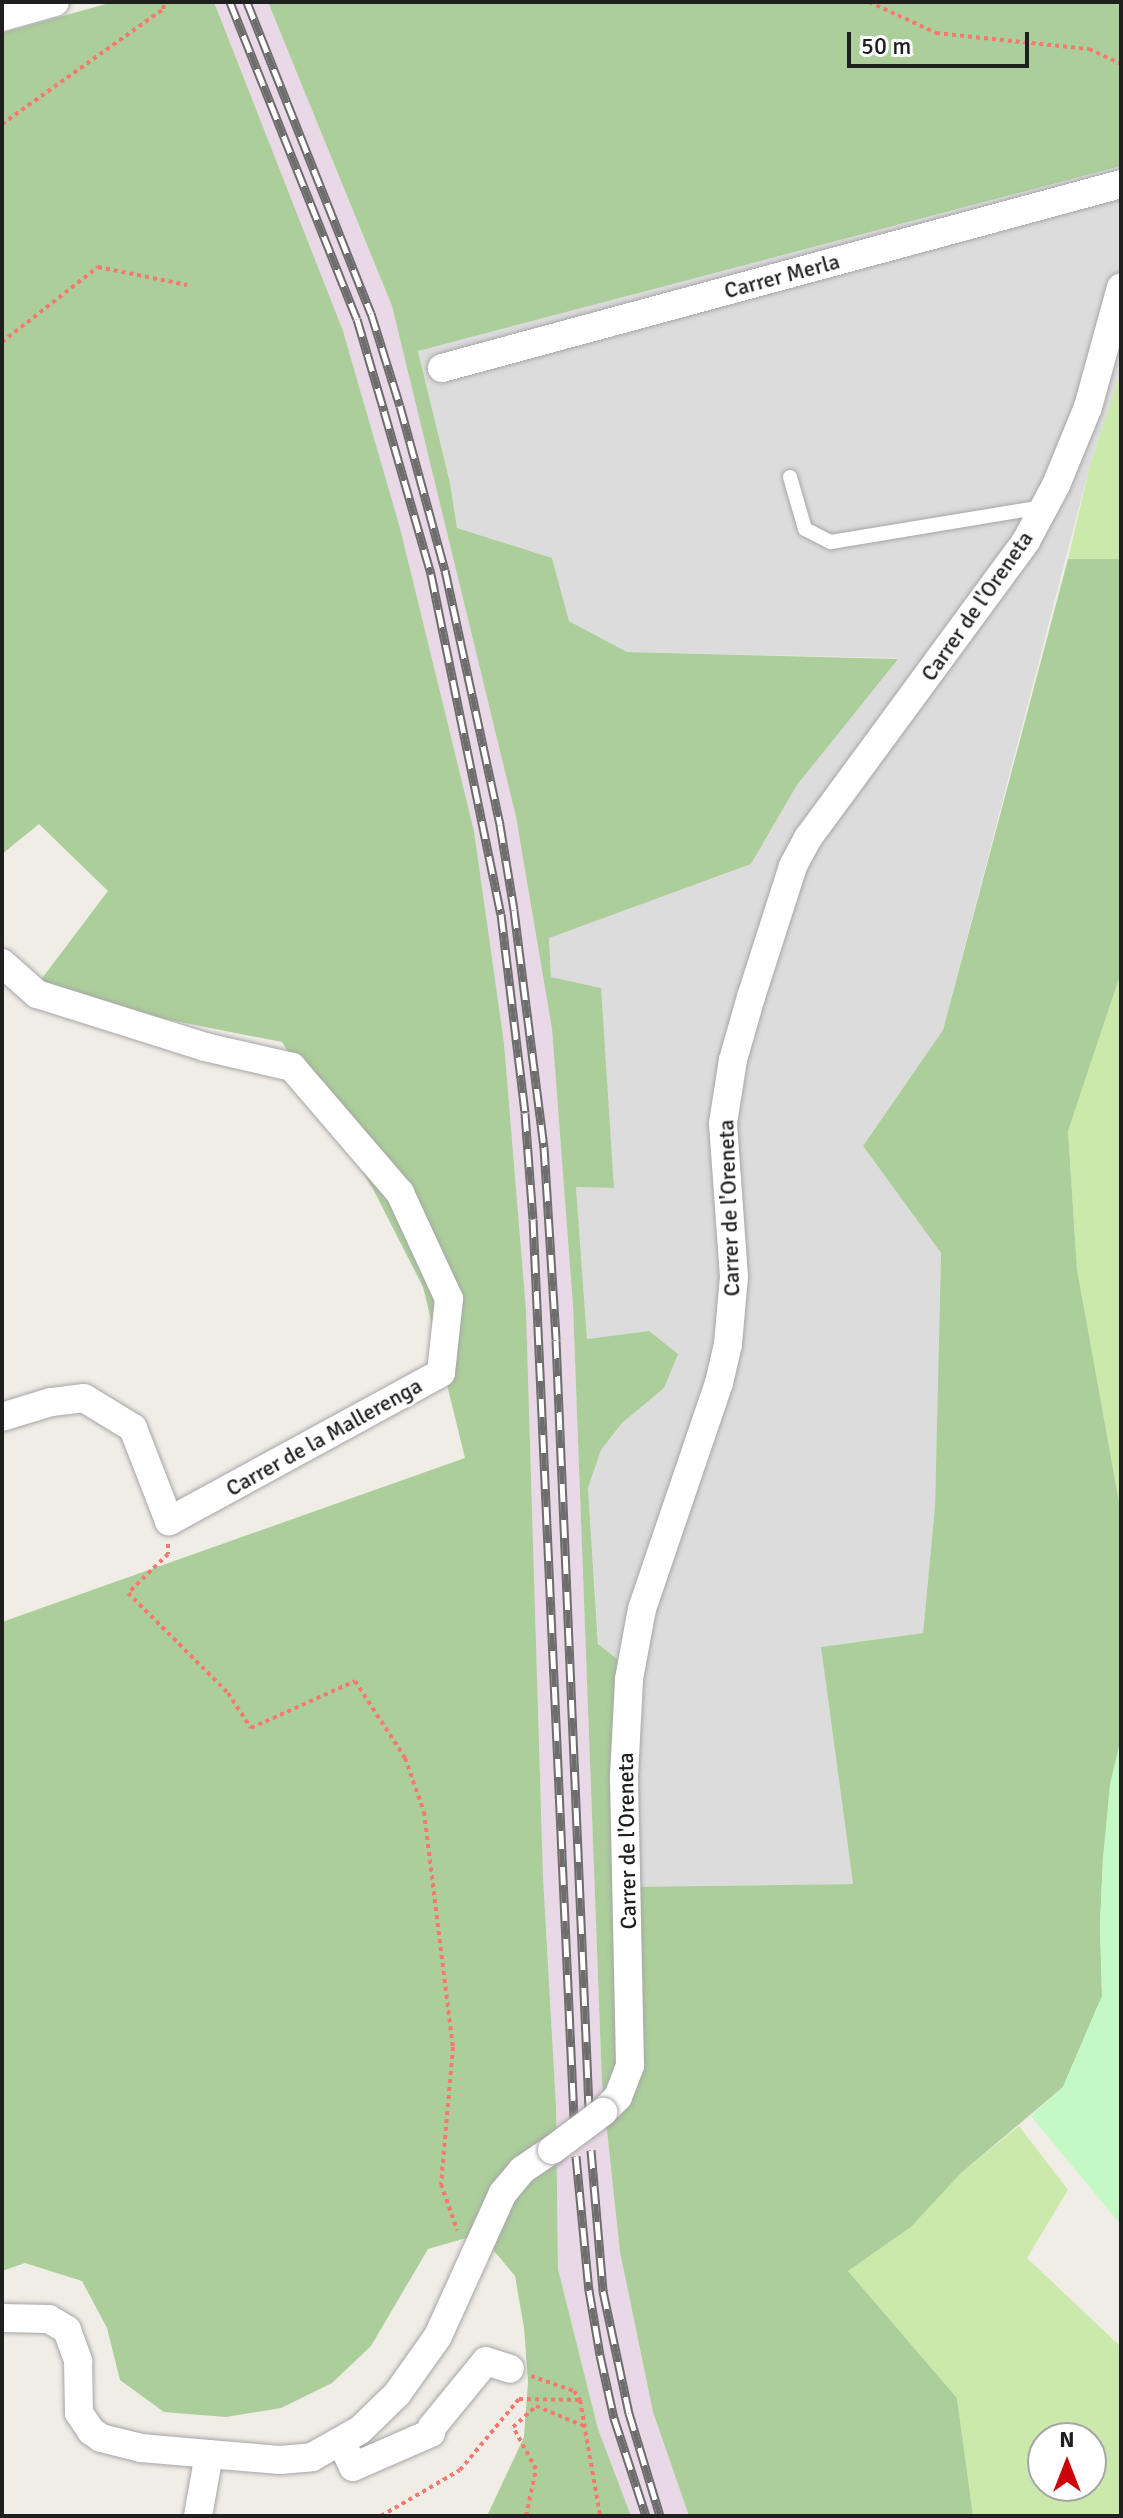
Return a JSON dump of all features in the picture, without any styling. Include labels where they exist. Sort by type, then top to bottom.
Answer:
[{"type":"street","points":[[2,17],[55,2]]},
{"type":"street","name":"Carrer Merla","points":[[442,368],[1121,184]]},
{"type":"street","name":"Carrer de l'Oreneta","points":[[469,2267],[511,2182],[603,2112],[618,2097],[630,2065],[624,1776],[629,1679],[642,1609],[719,1383],[728,1344],[734,1266],[723,1123],[737,1047],[779,906],[808,838],[1018,552],[1044,507],[1088,407],[1121,287]]},
{"type":"street","name":"Carrer de la Mallerenga","points":[[2,963],[37,994],[205,1047],[292,1067],[400,1193],[449,1299],[441,1373],[169,1521]]},
{"type":"street","points":[[2,1417],[51,1402],[84,1398],[133,1428],[169,1521]]},
{"type":"street","points":[[2,2318],[49,2319],[67,2330],[78,2361],[79,2413],[91,2431],[117,2444],[295,2460],[312,2457],[342,2443],[381,2412],[422,2362],[438,2336],[469,2267]]},
{"type":"street","points":[[342,2443],[353,2467],[418,2439],[431,2433],[432,2427],[486,2361],[510,2369]]},
{"type":"street","points":[[198,2516],[209,2454]]},
{"type":"lane","points":[[790,477],[805,529],[831,542],[1044,507]]},
{"type":"path","points":[[2,124],[163,9],[165,2]]},
{"type":"path","points":[[869,2],[936,33],[1089,49],[1121,64]]},
{"type":"path","points":[[2,342],[98,267],[187,285]]},
{"type":"path","points":[[169,1521],[168,1554],[128,1593],[228,1693],[251,1728],[355,1681],[405,1758],[424,1812],[453,2047],[441,2184],[469,2267]]},
{"type":"path","points":[[510,2369],[574,2391],[580,2400],[600,2516]]},
{"type":"path","points":[[381,2516],[460,2470],[519,2399],[580,2400]]},
{"type":"path","points":[[526,2516],[536,2469],[513,2427],[536,2406],[584,2426]]},
{"type":"shaded area","points":[[214,2],[268,2],[392,306],[516,817],[552,1029],[573,1306],[602,2084],[620,2252],[653,2412],[689,2516],[631,2516],[598,2429],[558,2269],[556,2106],[543,1876],[526,1310],[504,1043],[474,831],[400,528],[343,331]]},
{"type":"shaded area","points":[[1121,166],[1121,370],[1090,465],[943,1030],[863,1146],[941,1253],[935,1506],[923,1633],[821,1647],[853,1884],[615,1887],[588,1488],[601,1450],[622,1423],[664,1388],[649,1331],[587,1339],[576,1187],[614,1188],[600,988],[551,977],[549,937],[751,864],[797,785],[897,658],[627,652],[569,621],[552,558],[457,528],[450,483],[418,350]]},
{"type":"green space","points":[[113,2],[214,2],[343,331],[400,528],[474,831],[504,1043],[526,1310],[543,1876],[556,2106],[558,2269],[598,2429],[631,2516],[487,2516],[524,2437],[528,2382],[524,2328],[515,2276],[480,2234],[428,2249],[371,2346],[332,2383],[281,2408],[226,2417],[164,2412],[120,2380],[107,2328],[82,2281],[25,2263],[2,2271],[2,1622],[465,1458],[423,1287],[373,1189],[282,1042],[37,994],[40,981],[108,891],[39,824],[2,854],[2,33]]},
{"type":"green space","points":[[268,2],[1121,2],[1121,166],[418,351],[450,483],[457,528],[552,558],[569,621],[627,652],[898,659],[797,785],[751,864],[549,938],[551,977],[601,988],[614,1188],[576,1187],[587,1339],[649,1331],[678,1354],[664,1388],[622,1423],[601,1450],[588,1488],[598,1644],[617,1659],[611,1821],[616,1887],[853,1884],[821,1647],[923,1633],[935,1506],[941,1253],[863,1146],[943,1030],[1068,559],[1121,559],[1121,973],[1068,1131],[1077,1269],[1121,1513],[1121,1761],[1103,1858],[1100,1925],[1102,1996],[1063,2087],[961,2173],[911,2227],[848,2271],[957,2398],[973,2516],[689,2516],[653,2412],[620,2252],[602,2084],[573,1306],[552,1029],[516,817],[392,306]]},
{"type":"green space","points":[[1121,370],[1121,559],[1068,559],[1090,465]]},
{"type":"green space","points":[[1121,973],[1121,1513],[1077,1269],[1068,1131]]},
{"type":"green space","points":[[1121,1738],[1121,2225],[1031,2116],[1063,2087],[1102,1996],[1100,1925],[1103,1858],[1110,1784]]},
{"type":"green space","points":[[1019,2126],[1068,2190],[1027,2258],[1121,2347],[1121,2516],[973,2516],[957,2398],[848,2271],[911,2227],[961,2173]]},
{"type":"railway","points":[[230,2],[357,319],[431,574],[501,914],[525,1113],[533,1219],[574,2119]]},
{"type":"railway","points":[[247,2],[371,313],[400,406],[445,570],[500,825],[514,910],[544,1147],[556,1340],[589,2107]]},
{"type":"railway","points":[[591,2150],[603,2291],[629,2413],[660,2516]]},
{"type":"railway","points":[[576,2156],[589,2290],[600,2355],[614,2418],[646,2516]]}]
